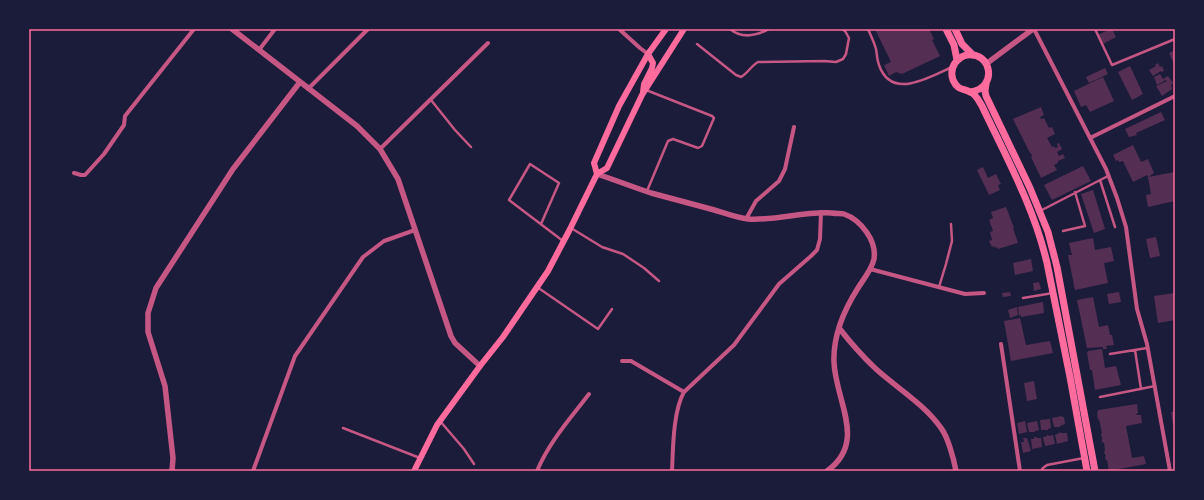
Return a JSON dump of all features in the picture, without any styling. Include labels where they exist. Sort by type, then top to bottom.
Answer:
[{"type":"main road","points":[[597,174],[594,163],[619,106],[648,54],[666,29]]},
{"type":"main road","points":[[414,471],[440,421],[503,337],[548,271],[597,174],[607,168],[644,93],[684,29]]},
{"type":"main road","points":[[946,29],[954,45],[957,60]]},
{"type":"main road","points":[[956,29],[962,44],[973,55],[980,58],[986,64],[989,71],[985,91],[986,96],[1030,188],[1048,232],[1057,267],[1095,471]]},
{"type":"main road","points":[[644,93],[644,84],[653,63],[648,54]]},
{"type":"main road","points":[[973,55],[957,60],[952,67],[951,75],[954,83],[960,88],[970,92],[982,106],[1023,191],[1043,244],[1070,378],[1086,471]]},
{"type":"main road","points":[[970,92],[979,89],[986,84]]},
{"type":"street","points":[[74,173],[85,175],[104,154],[124,125],[125,116],[194,29]]},
{"type":"street","points":[[232,29],[357,126],[380,149],[398,180],[451,336],[455,343],[480,366]]},
{"type":"street","points":[[259,50],[275,29]]},
{"type":"street","points":[[308,89],[368,29]]},
{"type":"street","points":[[619,29],[648,54]]},
{"type":"street","points":[[986,64],[1034,29],[1108,175],[1118,198],[1126,227],[1138,309],[1155,386],[1170,471]]},
{"type":"street","points":[[380,149],[488,42]]},
{"type":"street","points":[[172,471],[173,458],[165,386],[148,332],[148,313],[156,288],[234,169],[300,82]]},
{"type":"street","points":[[1090,138],[1175,96]]},
{"type":"street","points":[[746,219],[756,201],[779,181],[785,169],[794,127]]},
{"type":"street","points":[[597,174],[647,191],[746,219],[765,219],[821,212],[843,214],[855,220],[869,236],[874,249],[874,260],[870,269],[852,296],[843,315],[834,345],[835,377],[848,429],[848,441],[834,466],[827,471]]},
{"type":"street","points":[[672,471],[674,438],[680,400],[684,392],[734,345],[779,284],[817,250],[820,239],[821,212]]},
{"type":"street","points":[[253,471],[295,356],[363,257],[384,240],[416,230]]},
{"type":"street","points":[[870,269],[965,294],[984,293]]},
{"type":"street","points":[[839,328],[855,348],[875,368],[926,411],[942,429],[954,460],[956,471]]},
{"type":"street","points":[[1001,344],[1020,471]]},
{"type":"street","points":[[622,361],[631,361],[684,392]]},
{"type":"street","points":[[537,471],[543,456],[551,444],[589,394]]},
{"type":"lane","points":[[730,29],[742,36],[761,33],[769,29]]},
{"type":"lane","points":[[696,44],[736,75],[742,77],[753,65],[763,61],[836,62],[843,59],[846,54],[849,38],[842,29]]},
{"type":"lane","points":[[868,29],[876,50],[879,65],[886,78],[894,83],[918,83],[952,67]]},
{"type":"lane","points":[[1095,29],[1112,65],[1175,39]]},
{"type":"lane","points":[[644,93],[712,116],[714,118],[700,148],[673,139],[668,141],[647,191]]},
{"type":"lane","points":[[431,100],[471,147]]},
{"type":"lane","points":[[541,224],[560,184],[530,164],[509,200],[541,224],[564,241]]},
{"type":"lane","points":[[1040,211],[1108,175]]},
{"type":"lane","points":[[1100,180],[1115,227]]},
{"type":"lane","points":[[1063,231],[1086,226],[1075,192]]},
{"type":"lane","points":[[939,287],[952,241],[951,224]]},
{"type":"lane","points":[[571,228],[602,247],[623,254],[644,268],[658,281]]},
{"type":"lane","points":[[537,287],[598,328],[612,309]]},
{"type":"lane","points":[[1023,298],[1053,293]]},
{"type":"lane","points":[[1110,354],[1147,348]]},
{"type":"lane","points":[[1135,350],[1141,389]]},
{"type":"lane","points":[[1100,397],[1155,386]]},
{"type":"lane","points":[[440,421],[464,449],[474,464]]},
{"type":"lane","points":[[343,428],[420,458]]},
{"type":"lane","points":[[1041,471],[1047,465],[1084,458]]},
{"type":"building","points":[[875,29],[929,29],[934,39],[932,40],[940,56],[902,74],[896,72],[889,76],[884,65],[891,62]]},
{"type":"building","points":[[1112,29],[1116,37],[1103,44],[1098,35]]},
{"type":"building","points":[[1175,50],[1175,66],[1169,53]]},
{"type":"building","points":[[1158,63],[1160,67],[1162,66],[1164,71],[1161,71],[1153,76],[1149,70]]},
{"type":"building","points":[[1130,66],[1143,94],[1132,100],[1118,72]]},
{"type":"building","points":[[1105,68],[1108,74],[1089,83],[1086,77]]},
{"type":"building","points":[[1160,74],[1163,79],[1168,76],[1173,83],[1171,85],[1172,89],[1162,96],[1156,86],[1167,81],[1166,80],[1157,85],[1154,77]]},
{"type":"building","points":[[1103,77],[1114,101],[1090,112],[1086,105],[1081,107],[1074,91]]},
{"type":"building","points":[[1041,107],[1044,115],[1040,117],[1041,119],[1044,118],[1049,128],[1052,127],[1055,134],[1047,138],[1052,147],[1058,147],[1057,144],[1059,143],[1062,149],[1057,152],[1059,156],[1063,154],[1065,158],[1058,161],[1058,163],[1054,165],[1057,170],[1041,178],[1031,157],[1031,153],[1013,119]]},
{"type":"building","points":[[1161,112],[1165,120],[1136,133],[1137,135],[1129,137],[1125,129]]},
{"type":"building","points":[[1133,145],[1141,162],[1148,159],[1154,173],[1148,177],[1147,175],[1133,182],[1123,161],[1116,161],[1113,155]]},
{"type":"building","points":[[1083,166],[1091,181],[1052,200],[1044,185]]},
{"type":"building","points":[[983,167],[988,178],[996,174],[1001,184],[998,185],[1000,190],[989,195],[977,170]]},
{"type":"building","points":[[1175,172],[1175,201],[1148,207],[1146,195],[1151,194],[1148,177]]},
{"type":"building","points":[[1093,190],[1105,229],[1094,233],[1081,194]]},
{"type":"building","points":[[1006,207],[1018,243],[998,249],[994,246],[992,247],[989,241],[992,240],[990,232],[993,231],[989,220],[993,218],[991,212]]},
{"type":"building","points":[[1156,237],[1160,256],[1150,258],[1146,239]]},
{"type":"building","points":[[1093,238],[1095,250],[1111,247],[1114,261],[1104,263],[1108,283],[1075,290],[1068,255],[1072,255],[1069,243]]},
{"type":"building","points":[[1031,259],[1033,271],[1015,275],[1013,263]]},
{"type":"building","points":[[1039,282],[1041,289],[1034,291],[1033,283]]},
{"type":"building","points":[[1010,292],[1011,296],[1003,297],[1002,293]]},
{"type":"building","points":[[1119,292],[1121,302],[1109,304],[1107,294]]},
{"type":"building","points":[[1175,293],[1175,320],[1158,323],[1154,296]]},
{"type":"building","points":[[1093,297],[1099,327],[1108,325],[1110,335],[1112,335],[1114,345],[1106,346],[1107,349],[1103,349],[1103,347],[1087,348],[1077,300]]},
{"type":"building","points":[[1043,302],[1044,313],[1021,317],[1021,315],[1019,316],[1018,307]]},
{"type":"building","points":[[1017,307],[1018,315],[1010,318],[1008,310]]},
{"type":"building","points":[[1020,318],[1026,345],[1050,341],[1053,353],[1011,361],[1004,321]]},
{"type":"building","points":[[1102,349],[1105,368],[1116,366],[1121,385],[1095,390],[1087,352]]},
{"type":"building","points":[[1034,381],[1037,399],[1027,401],[1024,383]]},
{"type":"building","points":[[1137,404],[1138,413],[1136,414],[1141,415],[1142,423],[1126,426],[1132,458],[1144,456],[1146,464],[1109,471],[1105,457],[1104,442],[1102,443],[1103,439],[1097,412],[1098,410]]},
{"type":"building","points":[[1171,412],[1175,412],[1175,431],[1174,431]]},
{"type":"building","points":[[1064,417],[1065,424],[1060,427],[1054,427],[1052,418]]},
{"type":"building","points":[[1050,419],[1051,428],[1048,430],[1041,430],[1040,420]]},
{"type":"building","points":[[1025,421],[1027,432],[1019,434],[1017,423]]},
{"type":"building","points":[[1037,421],[1039,430],[1029,432],[1027,423]]},
{"type":"building","points":[[1061,432],[1067,433],[1068,441],[1057,444],[1055,435]]},
{"type":"building","points":[[1053,435],[1055,444],[1045,446],[1043,437]]},
{"type":"building","points":[[1034,437],[1041,438],[1042,447],[1032,449],[1031,439],[1034,439]]},
{"type":"building","points":[[1023,438],[1027,438],[1031,451],[1023,453],[1021,442],[1024,442]]}]
